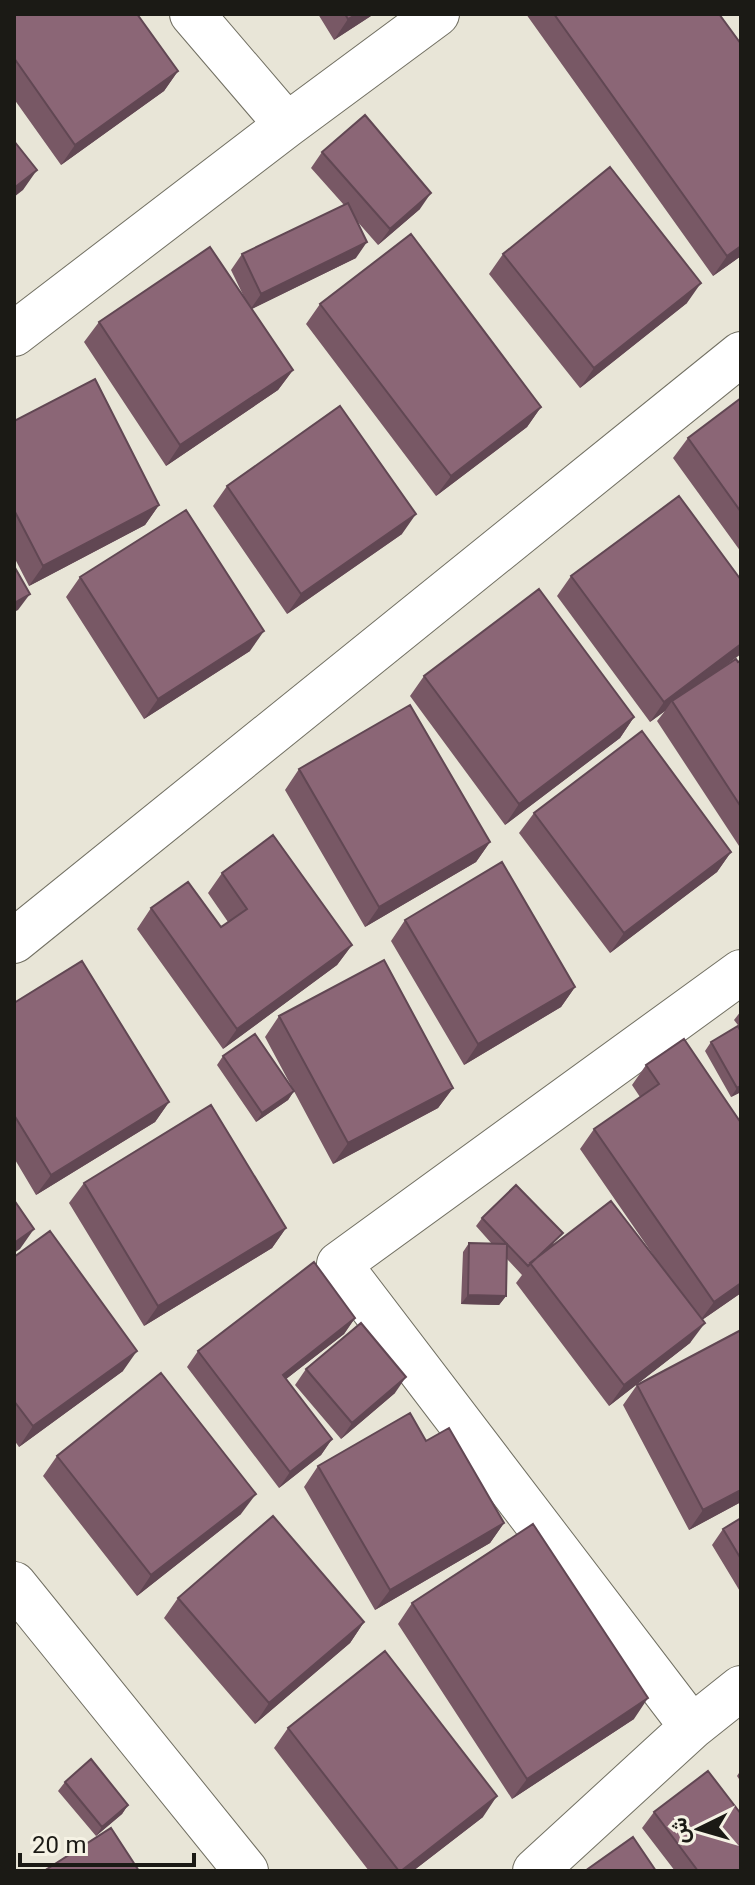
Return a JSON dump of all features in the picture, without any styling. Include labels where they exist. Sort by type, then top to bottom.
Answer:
[{"type":"street","points":[[192,14],[287,125]]},
{"type":"street","points":[[14,334],[437,14]]},
{"type":"street","points":[[14,941],[741,354]]},
{"type":"street","points":[[692,1727],[339,1264],[741,972]]},
{"type":"street","points":[[21,1605],[246,1871]]},
{"type":"street","points":[[535,1871],[692,1727],[741,1688]]},
{"type":"building","points":[[14,14],[137,14],[178,71],[75,145],[14,58]]},
{"type":"building","points":[[554,14],[719,14],[741,44],[741,246],[727,256]]},
{"type":"building","points":[[365,115],[431,193],[390,229],[322,152]]},
{"type":"building","points":[[14,141],[37,170],[14,188]]},
{"type":"building","points":[[610,167],[701,283],[594,368],[503,254]]},
{"type":"building","points":[[348,203],[367,242],[261,294],[242,254]]},
{"type":"building","points":[[411,234],[541,407],[451,476],[320,304]]},
{"type":"building","points":[[210,247],[293,370],[180,445],[99,322]]},
{"type":"building","points":[[95,379],[159,505],[43,566],[14,510],[14,421]]},
{"type":"building","points":[[741,398],[741,512],[688,438]]},
{"type":"building","points":[[340,406],[416,514],[301,594],[227,486]]},
{"type":"building","points":[[679,496],[741,580],[741,644],[664,702],[571,576]]},
{"type":"building","points":[[186,510],[264,631],[158,699],[80,577]]},
{"type":"building","points":[[14,566],[30,594],[14,603]]},
{"type":"building","points":[[539,589],[634,717],[519,804],[424,676]]},
{"type":"building","points":[[736,659],[738,662],[741,660],[741,807],[672,701]]},
{"type":"building","points":[[410,705],[490,842],[379,907],[299,769]]},
{"type":"building","points":[[642,731],[731,852],[624,933],[534,813]]},
{"type":"building","points":[[273,835],[352,945],[237,1029],[151,908],[188,882],[221,927],[247,909],[222,873]]},
{"type":"building","points":[[502,862],[575,987],[478,1044],[405,920]]},
{"type":"building","points":[[384,960],[453,1088],[348,1143],[279,1016]]},
{"type":"building","points":[[82,961],[169,1102],[51,1175],[14,1115],[14,1003]]},
{"type":"building","points":[[738,1026],[741,1032],[741,1086],[737,1088],[711,1042]]},
{"type":"building","points":[[255,1034],[294,1091],[262,1113],[223,1056]]},
{"type":"building","points":[[684,1039],[741,1123],[741,1283],[714,1302],[594,1129],[659,1084],[646,1065]]},
{"type":"building","points":[[211,1105],[286,1228],[158,1306],[84,1183]]},
{"type":"building","points":[[516,1185],[563,1233],[528,1266],[482,1218]]},
{"type":"building","points":[[14,1200],[34,1229],[14,1243]]},
{"type":"building","points":[[611,1201],[705,1323],[624,1385],[530,1263]]},
{"type":"building","points":[[50,1231],[137,1351],[33,1426],[14,1401],[14,1257]]},
{"type":"building","points":[[469,1243],[507,1244],[506,1296],[468,1295]]},
{"type":"building","points":[[314,1262],[355,1318],[283,1375],[332,1439],[290,1472],[198,1351]]},
{"type":"building","points":[[361,1323],[406,1377],[352,1423],[306,1369]]},
{"type":"building","points":[[741,1330],[741,1490],[703,1510],[637,1385]]},
{"type":"building","points":[[161,1373],[256,1494],[151,1575],[57,1456]]},
{"type":"building","points":[[410,1413],[426,1441],[449,1428],[504,1523],[390,1590],[318,1466]]},
{"type":"building","points":[[273,1516],[364,1622],[269,1703],[178,1598]]},
{"type":"building","points":[[741,1518],[741,1559],[723,1529]]},
{"type":"building","points":[[533,1524],[648,1698],[527,1779],[412,1603]]},
{"type":"building","points":[[385,1651],[497,1796],[401,1871],[288,1728]]},
{"type":"building","points":[[91,1759],[128,1805],[102,1827],[65,1782]]},
{"type":"building","points":[[708,1771],[741,1814],[741,1871],[698,1871],[654,1812]]},
{"type":"building","points":[[111,1828],[139,1871],[44,1871]]},
{"type":"building","points":[[633,1837],[656,1871],[585,1871]]}]
